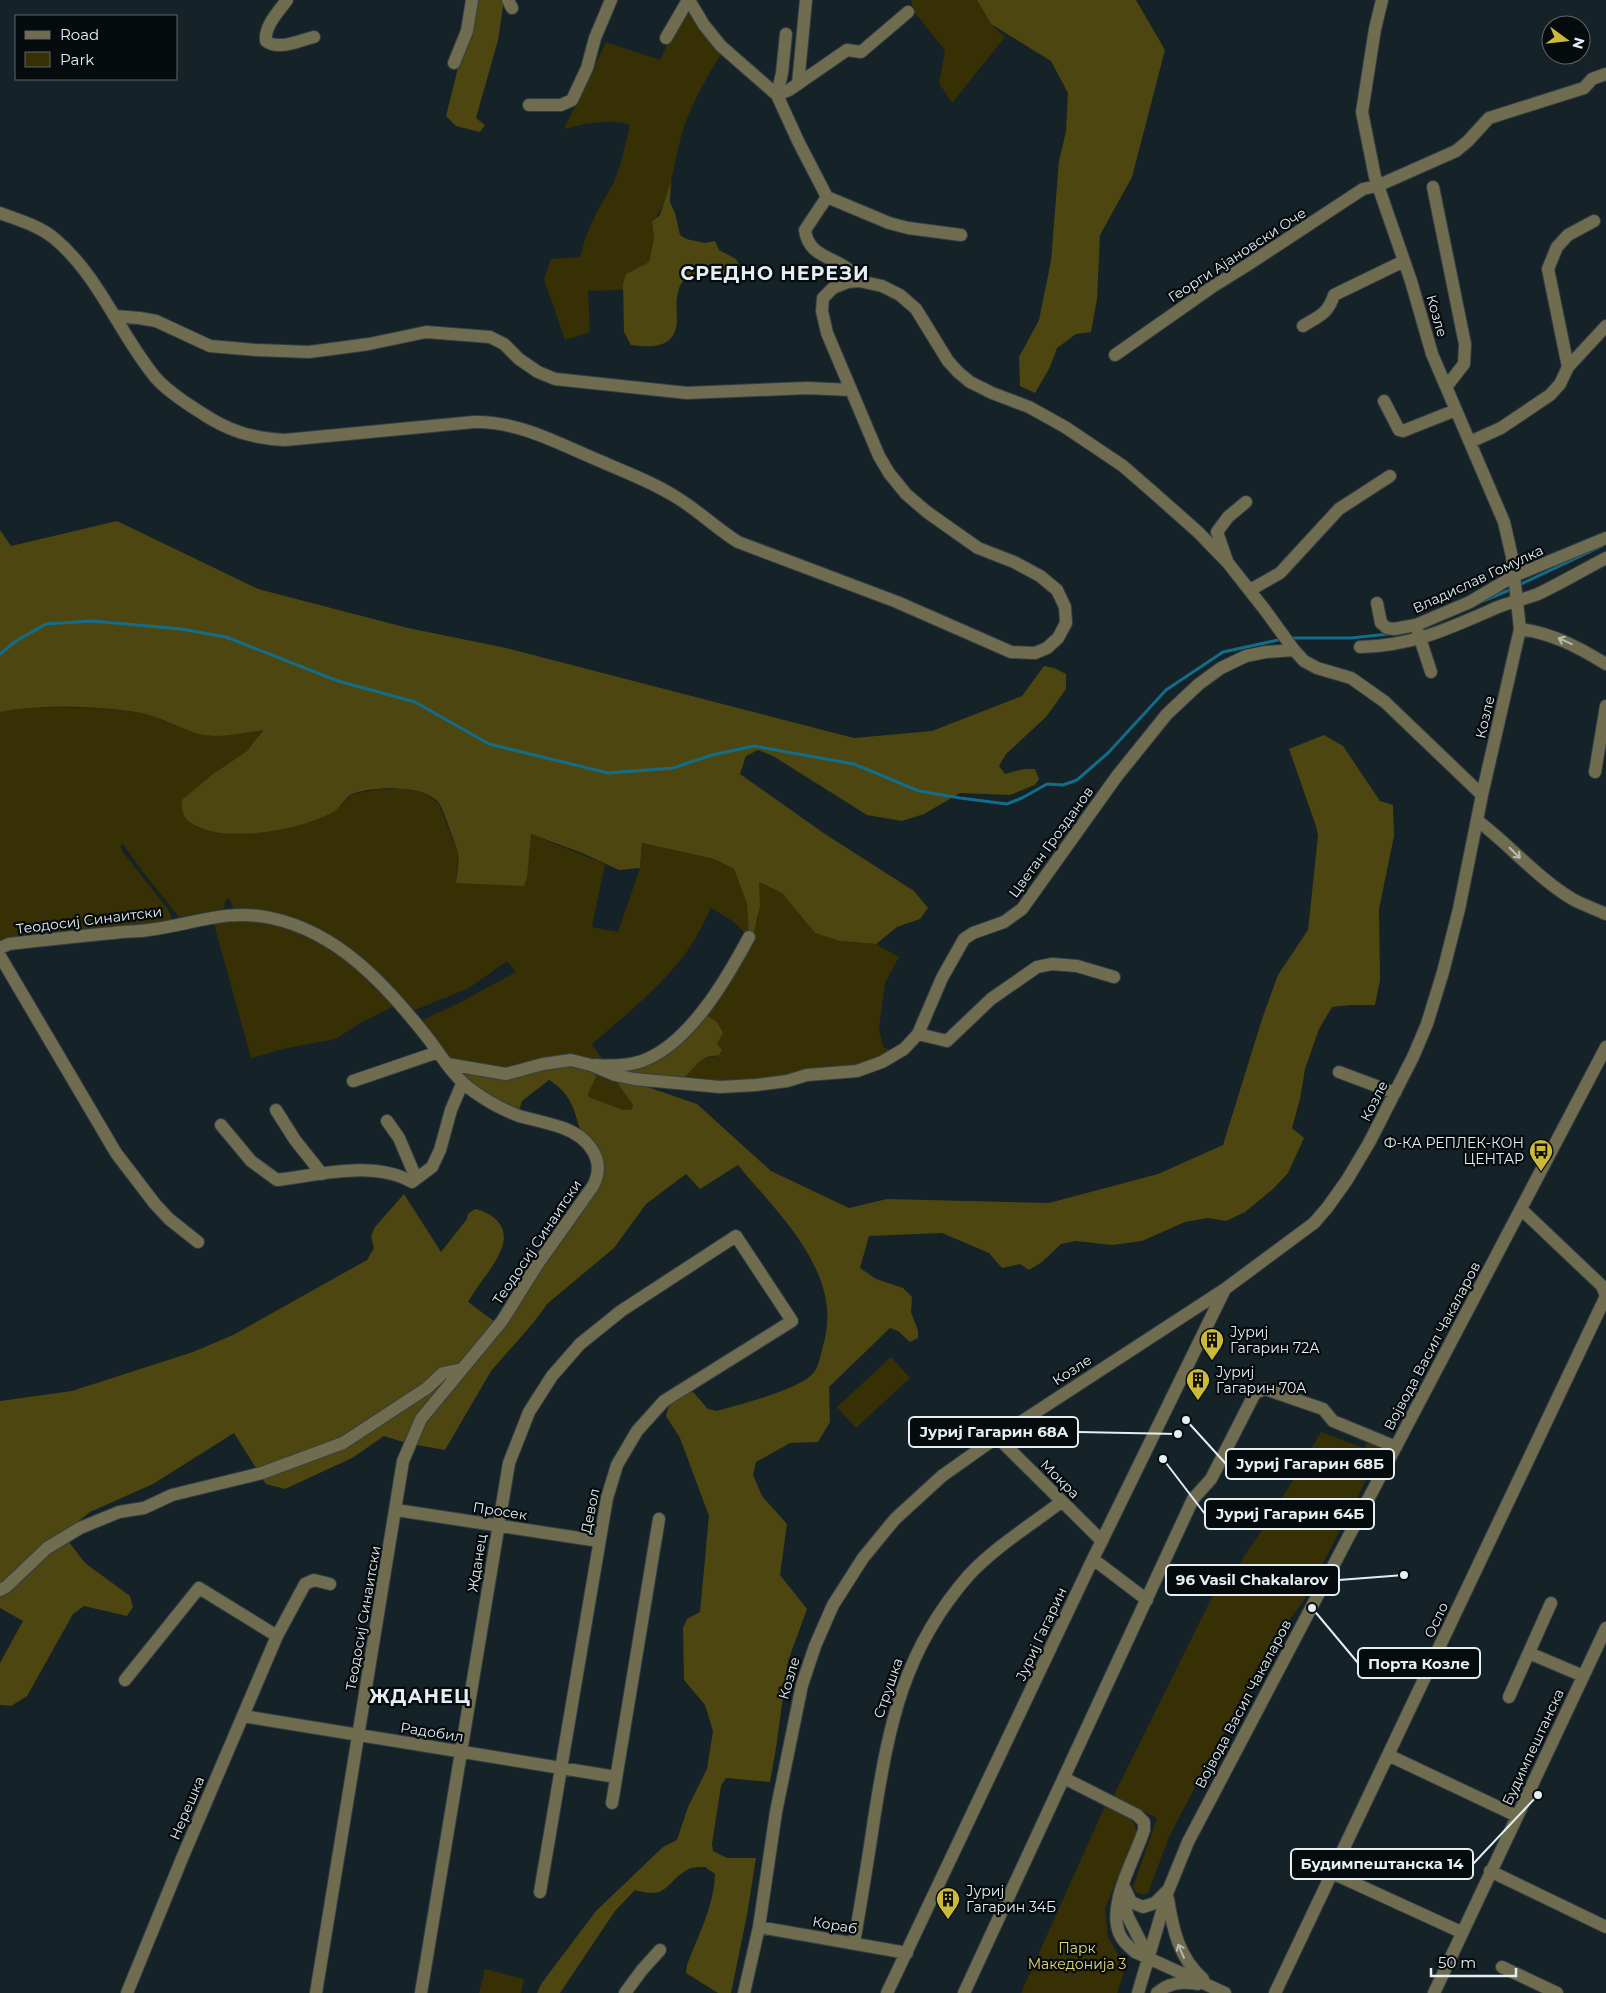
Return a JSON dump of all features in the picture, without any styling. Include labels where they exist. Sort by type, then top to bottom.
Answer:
[{"type":"street","points":[[287,0],[269,27],[266,41],[273,45],[279,45],[314,37]]},
{"type":"street","points":[[454,64],[467,32],[472,0]]},
{"type":"street","points":[[529,105],[561,105],[572,100],[587,68],[595,38],[611,0]]},
{"type":"street","points":[[666,38],[688,0],[704,25],[721,46],[777,94],[799,143],[827,197],[889,223],[908,228],[962,235]]},
{"type":"street","points":[[798,84],[806,0]]},
{"type":"street","name":"Козле","points":[[744,1993],[759,1927],[776,1812],[796,1711],[808,1664],[833,1606],[862,1558],[901,1512],[942,1476],[997,1437],[1225,1289],[1300,1235],[1327,1208],[1370,1143],[1427,1024],[1459,909],[1482,795],[1520,629],[1509,539],[1504,522],[1432,354],[1404,261],[1377,186],[1362,112],[1375,29],[1382,0]]},
{"type":"street","points":[[777,94],[789,90],[847,50],[851,49],[859,53],[908,12]]},
{"type":"street","points":[[777,94],[782,73],[786,34]]},
{"type":"street","name":"Георги Ајановски Оче","points":[[1116,355],[1212,287],[1363,189],[1377,186],[1456,151],[1489,118],[1584,88],[1592,79],[1606,74]]},
{"type":"street","points":[[1432,187],[1456,292],[1465,344],[1464,364],[1446,387]]},
{"type":"street","points":[[827,197],[805,230],[806,240],[813,248],[848,269],[859,281]]},
{"type":"street","points":[[0,213],[34,226],[54,238],[89,276],[156,378],[177,397],[197,411],[239,433],[262,439],[285,440],[474,422],[507,424],[536,434],[660,488],[680,500],[720,531],[738,542],[897,602],[1011,652],[1035,653],[1047,648],[1058,638],[1066,623],[1065,607],[1057,590],[1040,576],[1014,562],[978,548],[927,512],[906,494],[889,473],[879,456],[827,333],[822,311],[823,298],[833,288],[848,282],[859,281],[882,286],[900,295],[916,309],[948,361],[970,382],[992,393],[1029,407],[1065,427],[1123,466],[1198,532],[1228,563],[1304,661],[1317,668],[1351,678],[1368,689],[1385,702],[1482,795]]},
{"type":"street","points":[[1568,367],[1548,269],[1556,247],[1568,235],[1594,221]]},
{"type":"street","points":[[1304,326],[1330,307],[1334,295],[1404,261]]},
{"type":"street","points":[[116,316],[156,321],[210,346],[309,352],[370,344],[426,332],[490,337],[504,344],[519,359],[538,372],[555,379],[687,393],[807,388],[851,390]]},
{"type":"street","points":[[1470,442],[1501,428],[1550,395],[1560,384],[1568,367],[1605,330]]},
{"type":"street","points":[[1384,401],[1399,430],[1403,431],[1456,410]]},
{"type":"street","points":[[1250,590],[1280,572],[1339,509],[1390,476]]},
{"type":"street","points":[[1228,563],[1217,532],[1228,516],[1246,502]]},
{"type":"street","points":[[1360,647],[1382,647],[1420,639],[1516,600],[1536,594],[1606,558],[1602,540]]},
{"type":"street","name":"Владислав Гомулка","points":[[1377,603],[1381,623],[1387,628],[1401,629],[1416,625],[1470,602],[1514,576],[1602,540]]},
{"type":"street","points":[[1416,625],[1430,672]]},
{"type":"street","points":[[1520,629],[1559,638],[1606,664]]},
{"type":"street","name":"Цветан Грозданов","points":[[918,1034],[938,985],[964,939],[973,933],[1004,922],[1022,909],[1118,776],[1167,714],[1199,684],[1221,668],[1246,656],[1294,650]]},
{"type":"street","points":[[1595,772],[1606,706]]},
{"type":"street","points":[[1478,821],[1574,900],[1606,914]]},
{"type":"street","name":"Теодосиј Синаитски","points":[[0,948],[9,944],[149,930],[228,914],[273,918],[312,933],[356,961],[392,996],[462,1084],[501,1108],[565,1129],[583,1140],[593,1151],[599,1169],[593,1186],[537,1265],[502,1322],[422,1419],[411,1439],[403,1461],[316,1993]]},
{"type":"street","points":[[590,1065],[640,1062],[653,1057],[667,1047],[688,1027],[715,994],[749,937]]},
{"type":"street","points":[[0,956],[116,1153],[155,1204],[198,1242]]},
{"type":"street","points":[[447,1064],[506,1074],[564,1060],[580,1062],[607,1073],[634,1079],[720,1086],[756,1085],[807,1076],[857,1071],[882,1062],[904,1049],[918,1034],[947,1041],[991,999],[1037,967],[1052,964],[1077,966],[1114,978]]},
{"type":"street","name":"Војвода Васил Чакаларов","points":[[1138,1993],[1168,1891],[1182,1854],[1606,1047]]},
{"type":"street","points":[[353,1081],[438,1052]]},
{"type":"street","points":[[1339,1072],[1394,1093]]},
{"type":"street","points":[[221,1125],[250,1161],[277,1180],[360,1171],[388,1172],[412,1182],[432,1167],[440,1150],[451,1110],[462,1084]]},
{"type":"street","points":[[276,1110],[295,1140],[322,1174]]},
{"type":"street","points":[[387,1121],[399,1138],[416,1178]]},
{"type":"street","name":"Осло","points":[[1276,1993],[1388,1755],[1602,1316],[1606,1296],[1602,1286],[1521,1209]]},
{"type":"street","name":"Жданец","points":[[421,1993],[509,1463],[528,1412],[552,1376],[580,1344],[621,1311],[736,1236]]},
{"type":"street","name":"Девол","points":[[540,1892],[599,1541],[607,1498],[617,1465],[637,1431],[664,1401],[792,1321],[736,1236]]},
{"type":"street","name":"Јуриј Гагарин","points":[[887,1993],[1093,1559],[1225,1289]]},
{"type":"street","points":[[0,1590],[6,1587],[47,1548],[80,1528],[119,1512],[144,1508],[172,1495],[262,1473],[343,1443],[427,1388],[443,1373],[462,1369]]},
{"type":"street","points":[[964,1993],[1193,1499],[1211,1479],[1255,1393],[1264,1389],[1323,1409],[1332,1421],[1396,1447]]},
{"type":"street","name":"Мокра","points":[[997,1437],[1102,1541]]},
{"type":"street","name":"Струшка","points":[[854,1943],[892,1720],[904,1683],[918,1652],[956,1591],[970,1574],[986,1558],[1061,1502]]},
{"type":"street","name":"Просек","points":[[396,1510],[599,1541]]},
{"type":"street","points":[[612,1803],[659,1519]]},
{"type":"street","points":[[1093,1559],[1147,1600]]},
{"type":"street","name":"Нерешка","points":[[127,1993],[277,1636],[306,1584],[314,1580],[330,1584]]},
{"type":"street","points":[[125,1680],[199,1588],[277,1636]]},
{"type":"street","points":[[1509,1697],[1551,1603]]},
{"type":"street","name":"Будимпештанска","points":[[1434,1993],[1461,1932],[1606,1628]]},
{"type":"street","points":[[1529,1653],[1583,1676]]},
{"type":"street","name":"Радобил","points":[[243,1716],[616,1777]]},
{"type":"street","points":[[1388,1755],[1517,1816]]},
{"type":"street","points":[[1064,1778],[1143,1819],[1145,1825],[1142,1836],[1122,1887],[1128,1917],[1149,1958],[1225,1993]]},
{"type":"street","points":[[1490,1871],[1606,1927]]},
{"type":"street","points":[[1332,1873],[1461,1932]]},
{"type":"street","points":[[1122,1887],[1131,1902],[1138,1906],[1147,1906],[1155,1903],[1168,1891]]},
{"type":"street","points":[[1168,1891],[1171,1918],[1180,1949],[1189,1965],[1212,1988]]},
{"type":"street","name":"Кораб","points":[[759,1927],[907,1952]]},
{"type":"street","points":[[625,1993],[660,1950]]},
{"type":"street","points":[[1502,1967],[1556,1993]]},
{"type":"street","points":[[1157,1993],[1177,1983],[1192,1983],[1212,1988]]},
{"type":"green space","points":[[911,0],[977,0],[991,24],[1005,37],[952,103],[939,83],[945,50],[914,12]]},
{"type":"green space","points":[[688,7],[722,53],[702,87],[685,124],[669,190],[659,213],[652,221],[654,238],[649,262],[626,274],[623,283],[624,290],[588,291],[590,332],[565,340],[544,279],[551,259],[580,257],[586,236],[614,182],[630,125],[607,122],[564,129],[606,42],[660,60],[672,33]]},
{"type":"green space","points":[[21,707],[96,708],[141,713],[195,733],[212,736],[263,729],[247,751],[213,774],[232,834],[289,828],[341,806],[350,795],[373,790],[399,788],[421,792],[439,804],[458,853],[456,883],[531,834],[605,864],[592,927],[618,932],[640,868],[642,843],[714,859],[734,869],[747,904],[749,937],[734,922],[711,908],[698,934],[672,970],[639,1003],[592,1044],[607,1066],[618,1076],[618,1084],[633,1105],[631,1110],[623,1111],[589,1097],[588,1094],[596,1077],[506,1074],[447,1064],[416,1023],[459,1003],[516,972],[507,961],[469,988],[415,1010],[361,958],[263,911],[233,908],[230,900],[226,899],[224,909],[179,917],[123,844],[120,846],[123,852],[168,909],[175,925],[0,947],[0,712]]},
{"type":"green space","points":[[759,882],[782,893],[815,933],[840,941],[876,944],[899,957],[885,983],[879,1028],[883,1047],[897,1053],[882,1062],[756,1085],[684,1078],[701,1061],[714,1057],[717,1044],[699,1014],[758,920]]},
{"type":"green space","points":[[243,921],[265,923],[287,929],[327,948],[363,974],[394,1006],[360,1023],[336,1039],[287,1048],[251,1058],[214,924]]},
{"type":"green space","points":[[891,1357],[910,1378],[856,1428],[837,1407]]},
{"type":"green space","points":[[1321,1432],[1364,1448],[1369,1440],[1383,1447],[1304,1600],[1276,1638],[1196,1785],[1169,1837],[1148,1893],[1139,1894],[1133,1887],[1157,1818],[1113,1797],[1214,1593],[1223,1588],[1274,1512]]},
{"type":"green space","name":"Парк Македонија 3","points":[[1105,1806],[1126,1816],[1134,1823],[1136,1828],[1136,1834],[1105,1909],[1108,1937],[1124,1965],[1124,1972],[1117,1993],[1021,1993]]},
{"type":"green space","points":[[485,1969],[524,1979],[521,1993],[479,1993]]},
{"type":"shaded area","points":[[475,0],[504,0],[498,40],[476,118],[485,125],[480,132],[456,126],[446,116]]},
{"type":"shaded area","points":[[977,0],[1136,0],[1165,50],[1132,177],[1100,235],[1097,299],[1091,332],[1076,334],[1057,348],[1050,367],[1035,393],[1020,386],[1019,357],[1039,320],[1051,261],[1059,161],[1066,131],[1068,93],[1051,61],[991,24]]},
{"type":"shaded area","points":[[671,181],[670,202],[675,213],[680,235],[686,239],[705,243],[715,241],[719,250],[736,259],[740,266],[736,277],[706,273],[687,276],[680,285],[678,293],[676,329],[668,341],[655,346],[631,345],[624,332],[623,283],[626,274],[649,262],[654,238],[652,221],[660,215]]},
{"type":"shaded area","points":[[117,521],[258,589],[408,628],[506,648],[854,738],[932,731],[1022,696],[1044,666],[1054,668],[1066,674],[1066,689],[1046,717],[1006,754],[999,766],[1005,774],[1024,769],[1035,769],[1039,779],[1035,785],[1010,795],[960,793],[924,814],[902,821],[867,815],[773,756],[758,750],[746,756],[740,774],[825,834],[914,891],[928,908],[920,919],[897,927],[876,944],[840,941],[815,933],[782,893],[759,882],[760,906],[752,940],[749,937],[747,904],[734,869],[714,859],[642,843],[640,868],[619,870],[582,853],[531,834],[527,877],[524,886],[456,883],[458,853],[449,828],[439,803],[422,792],[398,788],[361,791],[350,795],[336,810],[320,818],[305,824],[270,831],[234,834],[204,829],[189,822],[184,816],[182,800],[213,774],[247,751],[263,730],[229,735],[204,735],[141,713],[89,707],[33,708],[0,712],[0,530],[11,546]]},
{"type":"shaded area","points":[[1324,735],[1343,746],[1380,801],[1393,805],[1394,836],[1379,909],[1380,980],[1375,1005],[1332,1007],[1319,1029],[1305,1069],[1300,1099],[1292,1128],[1304,1138],[1288,1173],[1273,1189],[1245,1212],[1226,1221],[1208,1218],[1185,1222],[1142,1241],[1112,1245],[1076,1241],[1061,1244],[1042,1262],[1029,1270],[1020,1264],[1002,1268],[989,1253],[942,1233],[869,1236],[860,1268],[876,1279],[903,1288],[912,1297],[911,1312],[918,1331],[918,1338],[910,1342],[898,1331],[890,1328],[829,1387],[830,1422],[818,1442],[790,1443],[756,1462],[753,1475],[762,1496],[787,1524],[780,1575],[807,1609],[788,1661],[770,1782],[726,1778],[721,1786],[712,1844],[713,1851],[727,1858],[756,1858],[747,1915],[731,1993],[718,1993],[686,1973],[687,1965],[709,1909],[714,1886],[715,1874],[705,1867],[695,1867],[681,1874],[661,1891],[655,1893],[635,1890],[615,1911],[560,1993],[537,1993],[541,1984],[596,1911],[663,1847],[677,1840],[688,1807],[707,1769],[713,1731],[705,1705],[684,1680],[683,1628],[687,1619],[700,1612],[709,1516],[680,1438],[666,1416],[669,1405],[690,1391],[708,1409],[717,1411],[784,1390],[808,1378],[815,1371],[823,1346],[827,1320],[825,1294],[817,1270],[789,1225],[738,1165],[700,1189],[686,1174],[646,1204],[614,1248],[547,1304],[534,1322],[491,1371],[445,1450],[406,1443],[384,1436],[352,1458],[285,1489],[266,1484],[234,1433],[153,1484],[90,1512],[71,1527],[69,1542],[85,1563],[130,1596],[133,1607],[127,1616],[84,1606],[73,1614],[27,1696],[11,1706],[0,1705],[0,1663],[23,1621],[0,1608],[0,1401],[72,1391],[193,1352],[233,1335],[367,1260],[374,1248],[371,1236],[375,1227],[404,1194],[441,1252],[467,1219],[468,1214],[475,1209],[492,1216],[501,1225],[504,1237],[500,1251],[468,1302],[499,1325],[598,1176],[569,1099],[564,1092],[549,1080],[522,1101],[519,1111],[501,1108],[447,1064],[499,1074],[543,1064],[639,1062],[699,1014],[707,1016],[719,1025],[723,1033],[717,1044],[722,1050],[719,1055],[707,1057],[699,1062],[684,1078],[642,1085],[697,1104],[771,1171],[849,1208],[887,1199],[1049,1203],[1158,1174],[1223,1145],[1262,1019],[1278,975],[1308,930],[1318,836],[1289,749]],"holes":[[[594,1070],[618,1076],[618,1084],[633,1105],[631,1110],[623,1110],[589,1097],[588,1094],[596,1077]]]},
{"type":"waterway","points":[[1517,586],[1602,546]]},
{"type":"waterway","points":[[1483,601],[1512,589]]},
{"type":"waterway","points":[[0,654],[16,641],[46,624],[92,621],[181,629],[226,637],[338,681],[415,702],[489,744],[608,773],[673,768],[712,755],[754,746],[854,764],[919,791],[1007,804],[1047,784],[1063,785],[1077,780],[1108,753],[1166,690],[1223,652],[1283,639]]},
{"type":"waterway","points":[[1289,638],[1351,638],[1388,634]]},
{"type":"place","name":"Ф-КА РЕПЛЕК-КОН ЦЕНТАР","points":[[1541,1172]]},
{"type":"place","name":"Јуриј Гагарин 72А","points":[[1212,1361]]},
{"type":"place","name":"Јуриј Гагарин 70А","points":[[1198,1401]]},
{"type":"place","name":"Јуриј Гагарин 68Б","points":[[1186,1420]]},
{"type":"place","name":"Јуриј Гагарин 68А","points":[[1178,1434]]},
{"type":"place","name":"Јуриј Гагарин 64Б","points":[[1163,1459]]},
{"type":"place","name":"96 Vasil Chakalarov","points":[[1404,1575]]},
{"type":"place","name":"Порта Козле","points":[[1312,1608]]},
{"type":"place","name":"Будимпештанска 14","points":[[1538,1795]]},
{"type":"place","name":"Јуриј Гагарин 34Б","points":[[948,1920]]},
{"type":"district","name":"СРЕДНО НЕРЕЗИ","points":[[775,273]]},
{"type":"district","name":"ЖДАНЕЦ","points":[[420,1696]]}]
